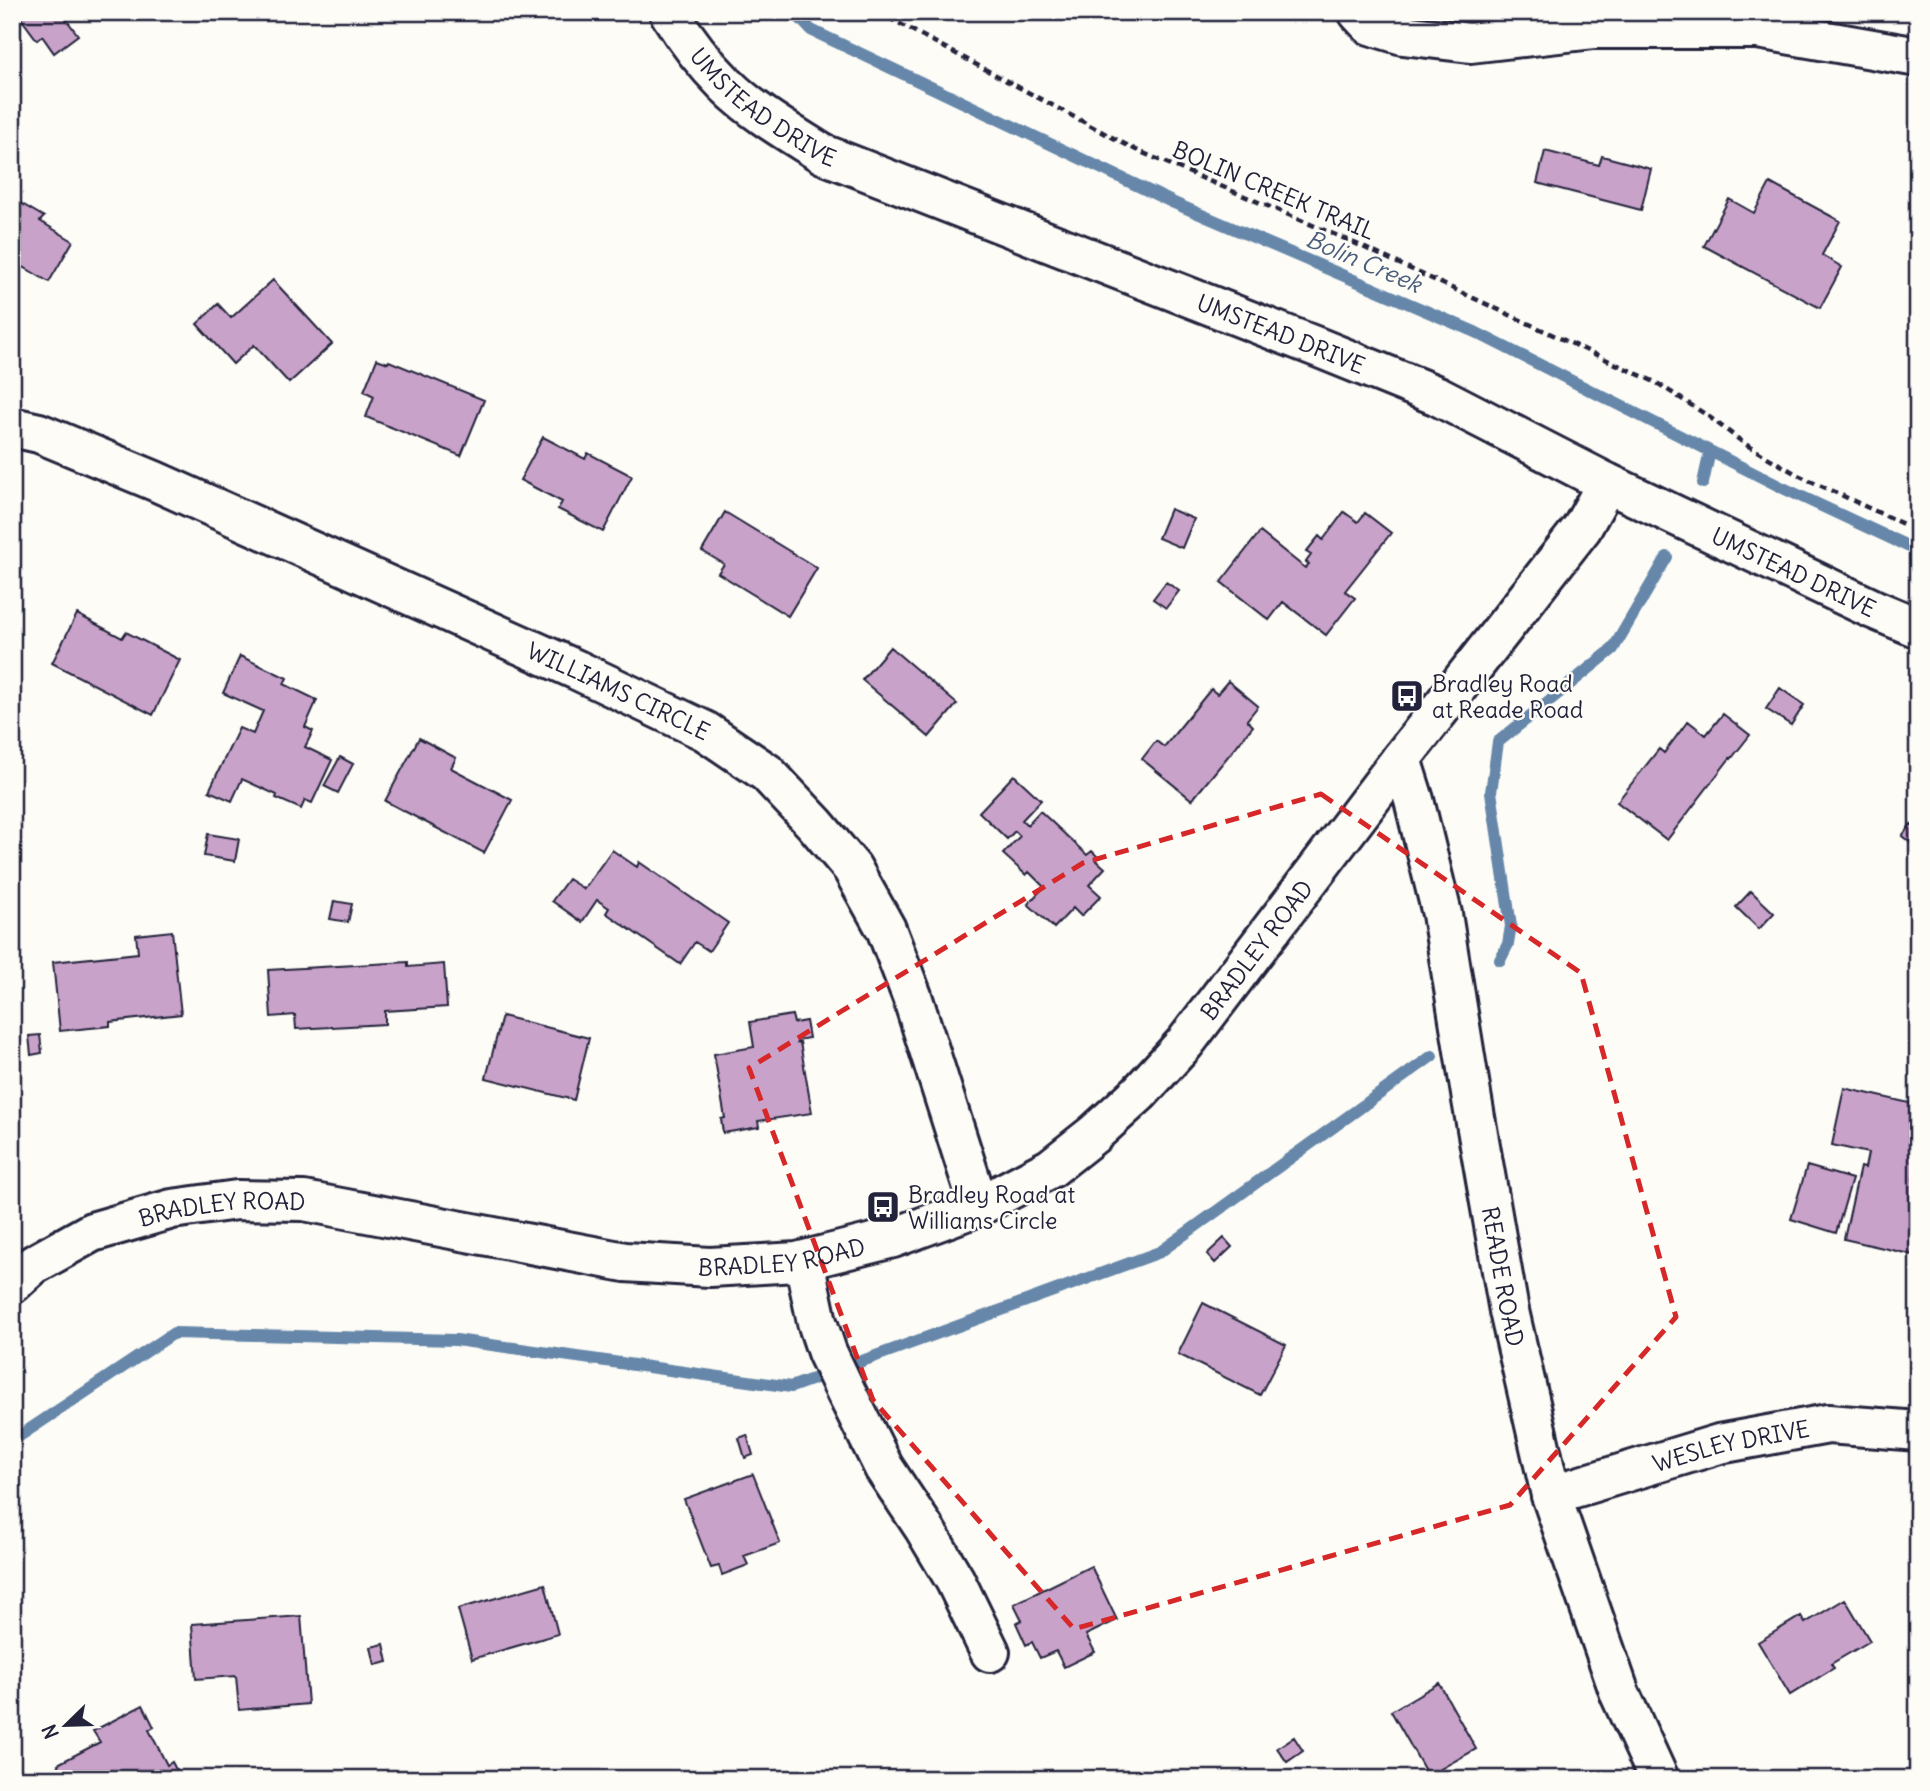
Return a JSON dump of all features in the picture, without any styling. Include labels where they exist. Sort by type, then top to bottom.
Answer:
[{"type":"street","name":"UMSTEAD DRIVE","points":[[669,12],[685,38],[726,86],[766,117],[823,154],[1438,396],[1607,482],[1918,628]]},
{"type":"street","points":[[1358,12],[1370,25],[1403,35],[1470,43],[1593,29],[1758,29],[1918,57]]},
{"type":"street","name":"WILLIAMS CIRCLE","points":[[12,427],[39,433],[155,481],[578,670],[705,731],[767,773],[852,868],[886,929],[912,996],[979,1206]]},
{"type":"street","name":"BRADLEY ROAD","points":[[12,1284],[33,1265],[92,1232],[172,1209],[237,1200],[304,1201],[625,1262],[710,1267],[804,1261],[893,1238],[979,1206],[1051,1168],[1094,1134],[1139,1093],[1185,1043],[1401,759],[1582,528],[1607,482]]},
{"type":"street","name":"READE ROAD","points":[[1401,759],[1415,800],[1443,914],[1509,1311],[1550,1495],[1620,1694],[1659,1779]]},
{"type":"street","points":[[804,1261],[817,1322],[827,1352],[847,1394],[884,1468],[955,1580],[990,1651]]},
{"type":"street","name":"WESLEY DRIVE","points":[[1550,1495],[1719,1444],[1828,1424],[1918,1431]]},
{"type":"path","name":"BOLIN CREEK TRAIL","points":[[878,12],[1136,150],[1350,241],[1657,383],[1745,444],[1798,475],[1918,531]]},
{"type":"highlighted area","points":[[1321,794],[1581,973],[1676,1317],[1510,1505],[1074,1629],[873,1400],[749,1068],[1083,863]]},
{"type":"building","points":[[27,12],[74,12],[66,19],[78,35],[54,53],[42,36],[37,40],[20,17]]},
{"type":"building","points":[[1136,12],[1155,12],[1142,21]]},
{"type":"building","points":[[1545,151],[1599,165],[1602,156],[1651,169],[1641,210],[1537,183]]},
{"type":"building","points":[[1770,183],[1840,221],[1822,255],[1842,267],[1820,308],[1704,246],[1729,199],[1754,213]]},
{"type":"building","points":[[12,198],[44,217],[40,221],[73,241],[49,282],[13,261],[12,263]]},
{"type":"building","points":[[273,280],[332,344],[289,383],[254,345],[233,364],[197,324],[218,304],[231,318]]},
{"type":"building","points":[[377,359],[388,363],[389,361],[484,400],[461,456],[366,417],[374,396],[364,391]]},
{"type":"building","points":[[543,437],[585,459],[588,453],[632,476],[603,532],[558,509],[562,502],[520,480]]},
{"type":"building","points":[[1170,509],[1194,519],[1182,548],[1158,538]]},
{"type":"building","points":[[725,512],[817,568],[788,616],[718,573],[724,564],[702,551]]},
{"type":"building","points":[[1344,512],[1358,522],[1365,513],[1391,533],[1345,591],[1355,598],[1326,635],[1283,602],[1269,620],[1221,582],[1260,532],[1305,568],[1311,555],[1306,552],[1319,536],[1323,540]]},
{"type":"building","points":[[1166,582],[1179,591],[1166,608],[1153,599]]},
{"type":"building","points":[[77,614],[122,638],[126,632],[180,660],[153,715],[52,663]]},
{"type":"building","points":[[890,647],[957,704],[929,737],[862,680]]},
{"type":"building","points":[[240,656],[287,678],[284,684],[317,700],[305,727],[313,731],[305,747],[332,760],[312,803],[305,800],[301,809],[242,779],[232,801],[209,791],[239,728],[253,734],[263,711],[223,693]]},
{"type":"building","points":[[1228,681],[1258,706],[1247,720],[1253,726],[1192,800],[1142,759],[1156,741],[1164,747],[1211,689],[1217,694]]},
{"type":"building","points":[[1780,688],[1804,705],[1791,725],[1766,709]]},
{"type":"building","points":[[1723,714],[1750,735],[1667,840],[1617,802],[1659,749],[1664,753],[1688,721],[1706,735]]},
{"type":"building","points":[[419,738],[456,758],[451,768],[512,800],[484,853],[385,801]]},
{"type":"building","points":[[340,757],[353,764],[338,793],[324,786]]},
{"type":"building","points":[[1014,775],[1041,800],[1022,820],[1027,825],[1040,811],[1087,855],[1092,851],[1098,857],[1095,859],[1105,868],[1089,885],[1101,896],[1081,916],[1073,908],[1054,928],[1028,904],[1044,887],[1029,872],[1026,875],[1003,854],[1020,836],[1015,831],[1007,839],[979,812]]},
{"type":"building","points":[[1911,824],[1918,829],[1918,849],[1902,836]]},
{"type":"building","points":[[208,834],[239,839],[235,861],[204,856]]},
{"type":"building","points":[[612,850],[637,867],[639,862],[728,923],[709,951],[695,942],[680,964],[606,913],[609,908],[597,900],[582,922],[552,901],[568,879],[584,889]]},
{"type":"building","points":[[1751,891],[1774,913],[1759,929],[1736,907]]},
{"type":"building","points":[[334,901],[352,904],[348,922],[330,919]]},
{"type":"building","points":[[172,931],[181,1014],[60,1031],[53,962],[138,953],[136,935]]},
{"type":"building","points":[[408,962],[408,967],[444,964],[447,1007],[385,1011],[385,1024],[296,1029],[295,1015],[271,1017],[268,970]]},
{"type":"building","points":[[792,1015],[794,1023],[806,1021],[809,1038],[797,1040],[797,1043],[800,1042],[812,1113],[758,1121],[759,1127],[723,1133],[721,1119],[725,1118],[714,1054],[754,1047],[750,1022]]},
{"type":"building","points":[[502,1016],[589,1038],[574,1100],[486,1078]]},
{"type":"building","points":[[40,1035],[42,1053],[31,1055],[29,1036]]},
{"type":"building","points":[[1844,1088],[1918,1105],[1918,1158],[1913,1179],[1918,1180],[1918,1256],[1844,1239],[1860,1167],[1865,1168],[1868,1153],[1832,1145]]},
{"type":"building","points":[[1807,1166],[1852,1179],[1836,1233],[1791,1219]]},
{"type":"building","points":[[1224,1238],[1232,1247],[1215,1263],[1207,1254]]},
{"type":"building","points":[[1203,1303],[1286,1345],[1260,1395],[1178,1354]]},
{"type":"building","points":[[747,1435],[753,1455],[745,1458],[739,1438]]},
{"type":"building","points":[[753,1474],[780,1543],[744,1556],[748,1565],[722,1575],[719,1566],[711,1568],[684,1499]]},
{"type":"building","points":[[1091,1566],[1117,1620],[1086,1635],[1095,1652],[1064,1667],[1056,1651],[1040,1658],[1032,1642],[1026,1645],[1016,1623],[1022,1620],[1014,1604]]},
{"type":"building","points":[[545,1584],[558,1634],[472,1659],[458,1609]]},
{"type":"building","points":[[1845,1599],[1870,1641],[1831,1664],[1834,1668],[1790,1695],[1758,1642],[1801,1616],[1805,1623]]},
{"type":"building","points":[[301,1616],[308,1704],[239,1710],[236,1676],[196,1679],[192,1624]]},
{"type":"building","points":[[384,1644],[388,1662],[375,1665],[371,1647]]},
{"type":"building","points":[[1439,1683],[1476,1749],[1428,1776],[1391,1711]]},
{"type":"building","points":[[143,1705],[154,1727],[149,1730],[167,1765],[172,1762],[181,1779],[65,1779],[58,1764],[100,1742],[93,1731]]},
{"type":"building","points":[[1294,1737],[1303,1751],[1287,1762],[1277,1748]]},
{"type":"waterway","name":"Bolin Creek","points":[[794,12],[811,30],[1174,203],[1475,332],[1783,488],[1918,551]]},
{"type":"waterway","points":[[1703,483],[1710,451]]},
{"type":"waterway","points":[[1500,960],[1508,944],[1511,926],[1491,792],[1498,742],[1613,649],[1667,557]]},
{"type":"waterway","points":[[12,1441],[174,1333],[456,1340],[791,1387],[1160,1252],[1432,1056]]},
{"type":"place","name":"Bradley Road at Reade Road","points":[[1407,696]]},
{"type":"place","name":"Bradley Road at Williams Circle","points":[[883,1207]]}]
